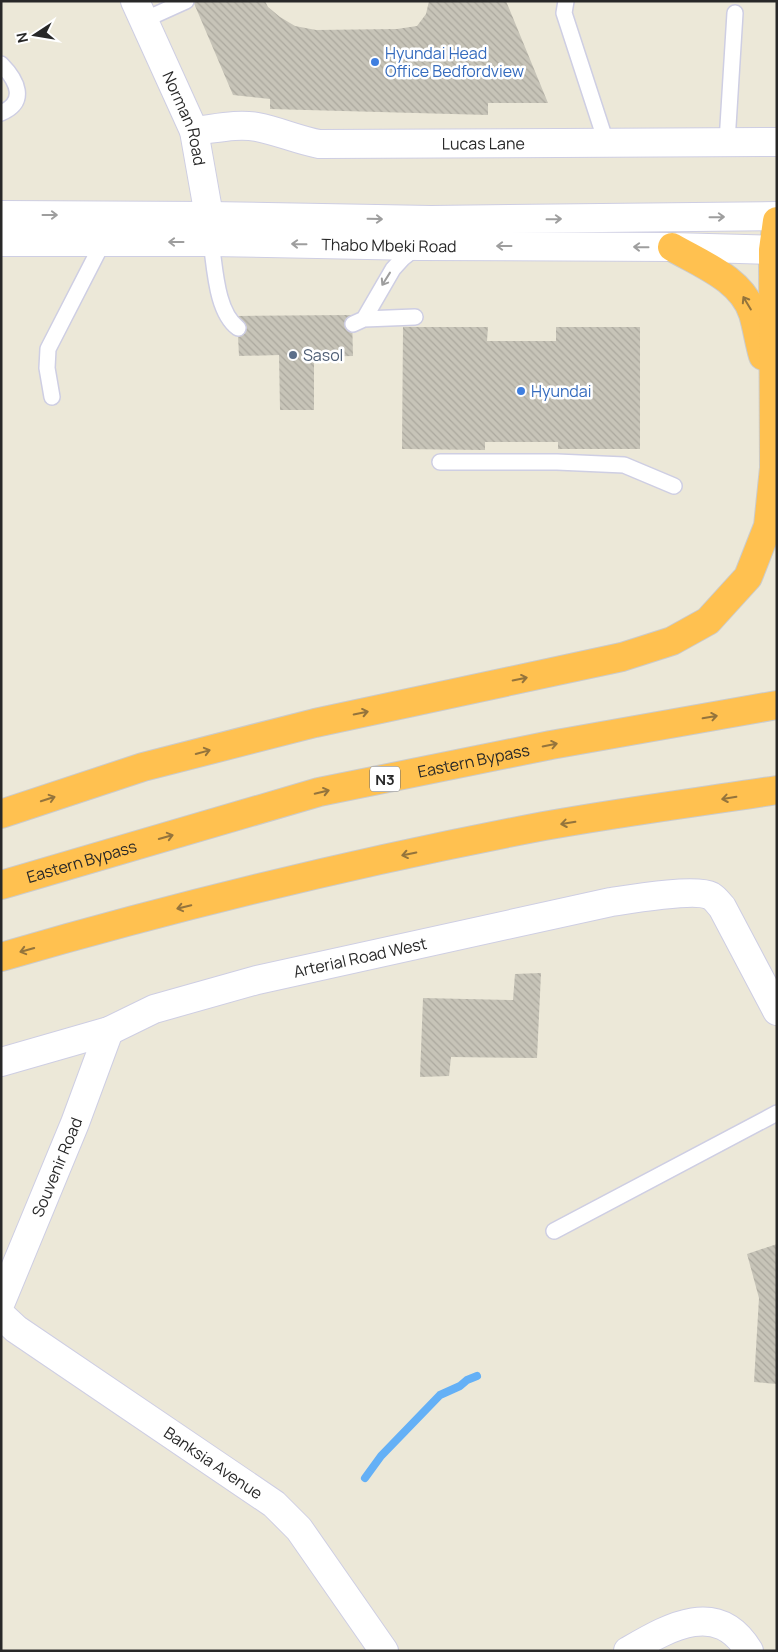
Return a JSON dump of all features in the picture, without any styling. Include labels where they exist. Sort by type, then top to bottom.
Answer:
[{"type":"highway","points":[[1,814],[143,767],[305,725],[622,657],[672,641],[708,621],[748,577],[768,526],[774,468],[773,401],[777,221]]},
{"type":"highway","points":[[672,247],[719,274],[744,297],[752,313],[773,401]]},
{"type":"highway","name":"Eastern Bypass","points":[[1,885],[319,792],[551,745],[777,705]]},
{"type":"highway","points":[[1,958],[148,916],[337,869],[545,826],[777,790]]},
{"type":"street","name":"Norman Road","points":[[140,11],[194,131],[210,229]]},
{"type":"street","name":"Lucas Lane","points":[[194,131],[237,126],[257,127],[298,140],[318,144],[777,142]]},
{"type":"street","name":"Thabo Mbeki Road","points":[[1,215],[210,229],[418,246],[672,247],[775,250]]},
{"type":"street","name":"Thabo Mbeki Road","points":[[1,242],[103,242],[210,229],[478,220],[777,216]]},
{"type":"street","name":"Arterial Road West","points":[[1,1062],[109,1031],[154,1009],[257,980],[611,902],[667,895],[702,894],[711,896],[722,908],[777,1011]]},
{"type":"street","name":"Souvenir Road","points":[[1,1302],[75,1123],[109,1031]]},
{"type":"street","name":"Banksia Avenue","points":[[1,1316],[16,1330],[274,1504],[299,1529],[384,1651]]},
{"type":"street","points":[[628,1651],[660,1632],[692,1621],[705,1621],[722,1625],[742,1638],[750,1651]]},
{"type":"lane","points":[[140,11],[186,1]]},
{"type":"lane","points":[[566,1],[564,13],[606,142]]},
{"type":"lane","points":[[727,142],[735,13]]},
{"type":"lane","points":[[1,64],[11,74],[16,83],[18,94],[15,104],[9,110],[1,113]]},
{"type":"lane","points":[[210,229],[219,293],[223,308],[230,323],[238,328]]},
{"type":"lane","points":[[52,397],[47,368],[48,349],[103,242]]},
{"type":"lane","points":[[415,317],[358,321],[393,269],[418,246]]},
{"type":"lane","points":[[440,462],[557,462],[624,465],[674,486]]},
{"type":"lane","points":[[554,1231],[777,1113]]},
{"type":"building","name":"Hyundai Head Office Bedfordview","points":[[193,1],[265,1],[268,7],[280,17],[295,26],[316,30],[397,29],[417,26],[426,14],[429,1],[506,1],[548,103],[488,103],[488,115],[270,109],[270,99],[233,95]]},
{"type":"building","points":[[352,315],[353,356],[314,357],[314,410],[280,410],[279,355],[239,356],[237,316]]},
{"type":"building","name":"Hyundai","points":[[403,327],[488,327],[487,341],[556,341],[556,327],[640,327],[640,449],[558,449],[558,442],[485,442],[485,450],[402,449]]},
{"type":"building","points":[[541,973],[537,1058],[451,1057],[449,1076],[420,1077],[423,998],[513,1000],[515,974]]},
{"type":"building","points":[[777,1244],[777,1384],[754,1382],[759,1298],[747,1254]]},
{"type":"waterway","points":[[365,1478],[381,1456],[440,1395],[477,1376]]},
{"type":"place","name":"Hyundai Head Office Bedfordview","points":[[375,62]]},
{"type":"place","name":"Sasol","points":[[293,355]]},
{"type":"place","name":"Hyundai","points":[[521,391]]}]
